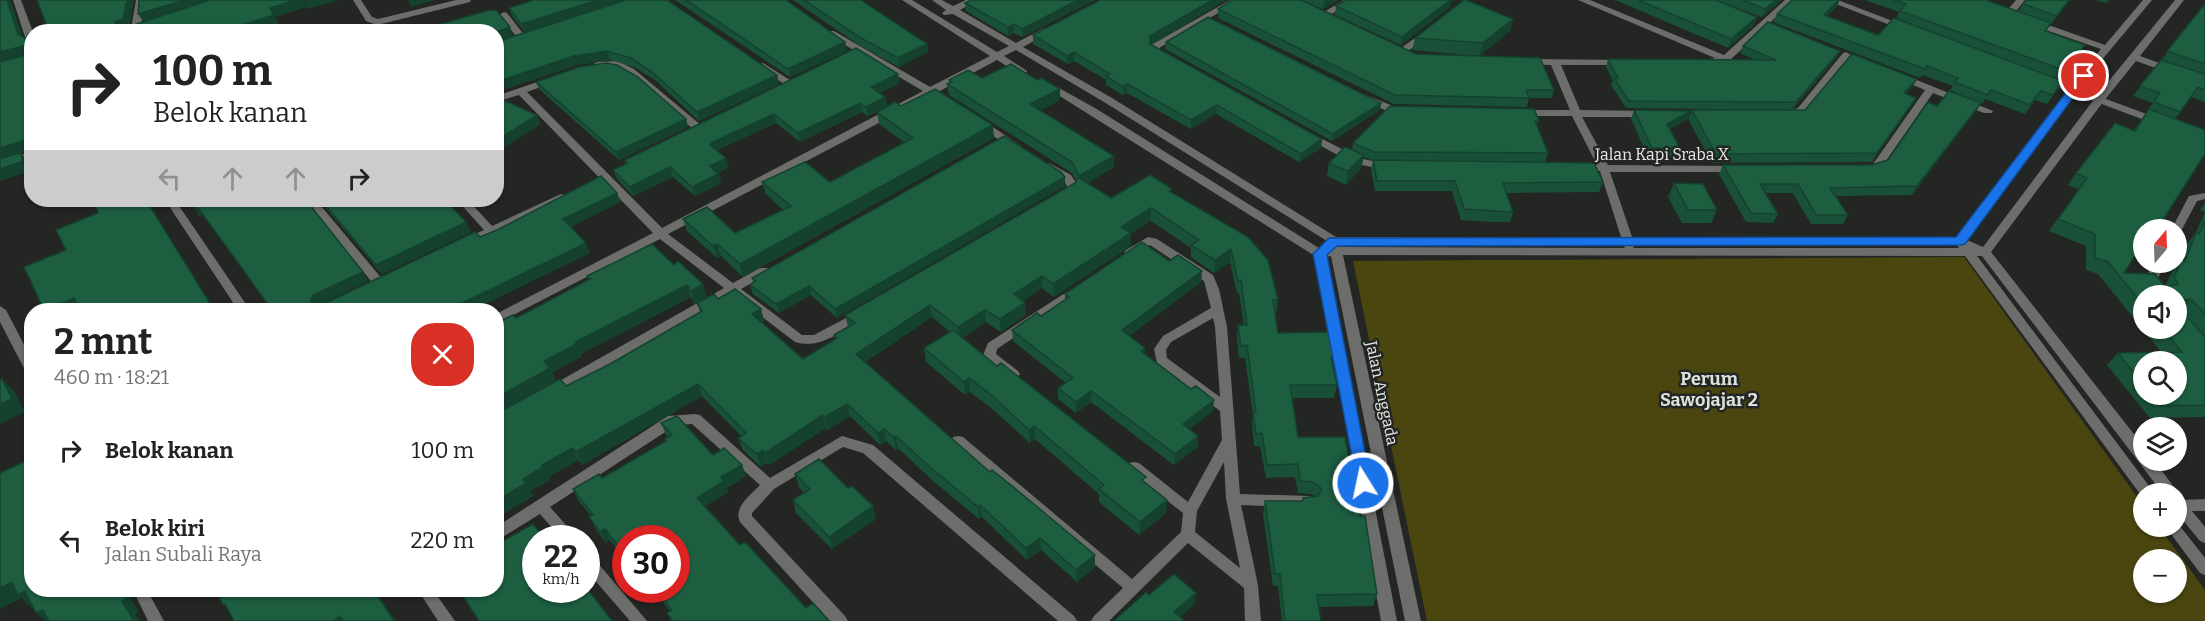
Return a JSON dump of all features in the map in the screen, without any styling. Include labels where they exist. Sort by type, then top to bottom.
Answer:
[{"type":"street","points":[[17,0],[25,24]]},
{"type":"street","points":[[134,24],[140,0]]},
{"type":"street","points":[[357,0],[369,19],[377,22],[467,0]]},
{"type":"street","points":[[906,0],[996,57],[1091,110],[1320,254],[1335,246],[1963,247],[1985,252],[2133,443]]},
{"type":"street","points":[[936,0],[1013,47],[1108,100],[1335,246]]},
{"type":"street","points":[[936,19],[973,0]]},
{"type":"street","points":[[1179,65],[1158,53],[1154,49],[1156,46],[1236,0]]},
{"type":"street","points":[[1334,20],[1320,13],[1350,0]]},
{"type":"street","points":[[1582,0],[1725,60]]},
{"type":"street","points":[[1703,62],[1725,60],[1757,21],[1790,0]]},
{"type":"street","points":[[1830,0],[1918,33]]},
{"type":"street","points":[[2009,15],[2021,0]]},
{"type":"street","points":[[1963,247],[2072,90],[2148,0]]},
{"type":"street","points":[[1985,252],[2099,100],[2180,0]]},
{"type":"street","points":[[1998,11],[2106,48]]},
{"type":"street","points":[[504,15],[518,40],[533,35]]},
{"type":"street","points":[[1207,18],[1217,23]]},
{"type":"street","points":[[1757,21],[1773,27]]},
{"type":"street","points":[[821,26],[853,53],[930,90],[950,104]]},
{"type":"street","points":[[504,316],[1055,26]]},
{"type":"street","points":[[1415,58],[1396,49],[1435,26]]},
{"type":"street","points":[[1772,115],[1799,113],[1841,53],[1857,59]]},
{"type":"street","points":[[2133,57],[2177,72]]},
{"type":"street","points":[[751,58],[790,84]]},
{"type":"street","points":[[1513,62],[1635,62]]},
{"type":"street","points":[[1556,62],[1576,114],[1604,168],[1630,246]]},
{"type":"street","points":[[585,69],[617,64],[631,71],[698,128]]},
{"type":"street","points":[[1889,72],[1988,111]]},
{"type":"street","points":[[504,96],[564,76]]},
{"type":"street","points":[[2039,78],[2173,128]]},
{"type":"street","points":[[1854,169],[1877,166],[1931,88]]},
{"type":"street","points":[[521,91],[661,234],[715,274],[731,290],[799,339],[809,342],[876,305]]},
{"type":"street","points":[[1355,92],[1391,109],[1418,111]]},
{"type":"street","points":[[1091,110],[1108,100]]},
{"type":"street","points":[[1507,113],[1657,114]]},
{"type":"street","points":[[968,116],[999,142],[1022,150]]},
{"type":"street","points":[[1294,127],[1356,161],[1371,166],[1397,167]]},
{"type":"street","points":[[0,166],[24,157]]},
{"type":"street","points":[[1040,161],[1067,177],[1073,186],[1069,194],[1059,199]]},
{"type":"street","name":"Jalan Kapi Sraba X","points":[[1569,168],[1746,169]]},
{"type":"street","points":[[451,250],[574,191]]},
{"type":"street","points":[[2182,219],[2193,198],[2205,196]]},
{"type":"street","points":[[175,207],[239,303]]},
{"type":"street","points":[[316,207],[380,283]]},
{"type":"street","points":[[469,207],[491,231]]},
{"type":"street","points":[[1119,261],[1148,241],[1157,243],[1209,278],[1213,284],[1216,310],[1221,327],[1233,499],[1251,585],[1253,621]]},
{"type":"street","name":"Jalan Anggada","points":[[1335,246],[1413,621]]},
{"type":"street","points":[[1963,247],[2140,483]]},
{"type":"street","name":"Jalan Anggada","points":[[1320,254],[1389,621]]},
{"type":"street","points":[[537,400],[771,267]]},
{"type":"street","points":[[1026,383],[989,355],[992,346],[1089,280]]},
{"type":"street","points":[[0,310],[24,357]]},
{"type":"street","points":[[1216,310],[1167,339],[1160,349],[1161,360],[1227,410]]},
{"type":"street","points":[[504,530],[674,420],[685,418],[695,419],[769,485]]},
{"type":"street","points":[[1099,621],[1188,534],[1190,511],[1229,440]]},
{"type":"street","points":[[840,621],[746,522],[745,511],[769,485],[842,441],[868,449],[1069,621]]},
{"type":"street","points":[[958,441],[1133,588]]},
{"type":"street","points":[[1126,461],[1190,511]]},
{"type":"street","points":[[1233,499],[1311,502]]},
{"type":"street","points":[[2187,504],[2205,505]]},
{"type":"street","points":[[542,507],[558,525]]},
{"type":"street","points":[[2187,515],[2205,537]]},
{"type":"street","points":[[1188,534],[1251,585]]},
{"type":"street","points":[[2181,537],[2205,569]]},
{"type":"street","points":[[600,576],[639,621]]},
{"type":"street","points":[[144,597],[156,621]]},
{"type":"street","points":[[430,597],[447,621]]},
{"type":"shaded area","points":[[1964,257],[2133,491],[2133,537],[2166,537],[2175,549],[2133,549],[2133,603],[2187,603],[2187,565],[2205,590],[2205,621],[1427,621],[1353,261]]},
{"type":"building","points":[[0,0],[7,0],[18,34],[24,38],[24,46],[0,52]]},
{"type":"building","points":[[37,0],[127,0],[123,19],[115,22],[116,24],[46,24]]},
{"type":"building","points":[[139,0],[185,0],[138,14]]},
{"type":"building","points":[[210,0],[296,0],[270,8],[274,15],[245,24],[137,24]]},
{"type":"building","points":[[534,0],[598,0],[521,24],[509,8]]},
{"type":"building","points":[[626,0],[667,0],[777,75],[697,112],[652,72],[631,58],[607,51],[574,56],[504,79],[504,39]]},
{"type":"building","points":[[686,0],[786,0],[845,42],[788,69]]},
{"type":"building","points":[[804,0],[861,0],[927,44],[898,58],[861,38]]},
{"type":"building","points":[[971,0],[1078,0],[1022,29],[1014,24],[1008,27],[965,3]]},
{"type":"building","points":[[1100,0],[1212,0],[1150,36],[1150,44],[1322,139],[1301,154],[1217,105],[1191,120],[1127,84],[1123,87],[1106,76],[1110,74],[1074,52],[1067,56],[1033,35]]},
{"type":"building","points":[[1232,0],[1301,0],[1416,54],[1540,58],[1554,90],[1526,90],[1529,98],[1395,95],[1218,9]]},
{"type":"building","points":[[1346,0],[1450,0],[1402,37],[1336,6]]},
{"type":"building","points":[[1464,0],[1513,19],[1483,43],[1415,38]]},
{"type":"building","points":[[1638,0],[1716,0],[1757,17],[1731,39]]},
{"type":"building","points":[[1742,0],[1776,0],[1765,9]]},
{"type":"building","points":[[1792,0],[1839,0],[1824,15],[1878,35],[1894,18],[2063,81],[2053,95],[2041,91],[2030,105],[1991,90],[1987,95],[1955,82],[1958,78],[1927,66],[1925,69],[1777,14]]},
{"type":"building","points":[[1893,0],[1986,0],[2051,23],[2045,31],[2085,45],[2080,52],[2083,53],[2069,72],[1900,11],[1906,4]]},
{"type":"building","points":[[2026,0],[2069,0],[2057,16],[2023,4]]},
{"type":"building","points":[[2205,4],[2205,64],[2167,51]]},
{"type":"building","points":[[490,10],[497,11],[510,27],[504,29],[504,24],[440,24]]},
{"type":"building","points":[[1208,17],[1381,103],[1333,134],[1166,42]]},
{"type":"building","points":[[1768,22],[1840,51],[1796,102],[1629,101],[1614,78],[1618,78],[1608,59],[1776,60],[1743,46]]},
{"type":"building","points":[[856,48],[898,74],[871,87],[885,97],[866,107],[860,103],[798,133],[774,114],[713,142],[710,145],[726,158],[710,166],[718,174],[692,187],[670,167],[630,187],[613,170],[628,163],[625,160]]},
{"type":"building","points":[[1852,54],[1917,79],[1904,93],[1916,98],[1877,153],[1716,154],[1692,110],[1805,110]]},
{"type":"building","points":[[24,56],[24,140],[0,148],[0,62]]},
{"type":"building","points":[[2161,60],[2205,74],[2205,90],[2198,87],[2180,112],[2154,102],[2160,93],[2140,86]]},
{"type":"building","points":[[606,63],[617,65],[638,77],[686,119],[616,152],[536,82],[579,67]]},
{"type":"building","points":[[1011,64],[1037,80],[1041,78],[1060,89],[1030,104],[1114,156],[1079,176],[1072,162],[947,84],[952,82],[949,80],[968,70],[982,78]]},
{"type":"building","points":[[935,89],[993,125],[740,264],[717,244],[713,246],[683,219],[707,207],[735,233],[791,206],[762,182],[805,162],[830,182],[913,138],[877,112],[895,102],[901,106]]},
{"type":"building","points":[[1949,91],[1981,103],[1917,186],[1830,188],[1848,215],[1816,215],[1798,184],[1760,184],[1778,214],[1751,213],[1723,165],[1871,165],[1888,160],[1928,102],[1937,106]]},
{"type":"building","points":[[504,101],[537,115],[504,136]]},
{"type":"building","points":[[1390,106],[1534,109],[1539,121],[1535,121],[1548,153],[1374,152],[1353,143]]},
{"type":"building","points":[[2149,109],[2205,130],[2205,154],[2163,219],[2133,219],[2133,259],[2124,273],[2155,274],[2164,285],[2133,285],[2133,293],[2108,262],[2095,258],[2095,234],[2058,219],[2087,178],[2076,173],[2115,123],[2135,131]]},
{"type":"building","points":[[1634,110],[1691,111],[1667,124],[1680,148],[1652,148]]},
{"type":"building","points":[[1004,136],[1061,172],[1065,177],[835,309],[809,286],[776,304],[750,285],[756,281],[752,278]]},
{"type":"building","points":[[1345,147],[1364,155],[1348,171],[1329,163]]},
{"type":"building","points":[[20,153],[23,161],[0,169],[0,159]]},
{"type":"building","points":[[1373,160],[1594,163],[1603,182],[1503,183],[1513,212],[1464,209],[1455,181],[1377,181]]},
{"type":"building","points":[[1150,175],[1172,189],[1169,191],[1248,237],[1268,260],[1278,300],[1273,300],[1278,333],[1331,332],[1336,357],[1331,357],[1337,385],[1290,385],[1298,437],[1345,437],[1360,516],[1365,516],[1377,594],[1317,595],[1321,621],[1285,621],[1280,574],[1275,574],[1265,501],[1303,501],[1303,498],[1318,496],[1322,489],[1313,482],[1300,481],[1298,464],[1267,465],[1262,433],[1256,434],[1253,412],[1256,412],[1247,345],[1241,346],[1238,325],[1247,325],[1241,280],[1238,281],[1231,249],[1215,260],[1191,245],[1199,240],[1151,208],[1121,227],[1131,233],[1053,284],[1042,276],[1014,294],[1025,303],[1000,319],[985,310],[958,327],[930,305],[856,354],[990,472],[992,470],[1011,485],[1095,555],[1076,570],[1040,538],[1026,548],[980,505],[978,507],[896,436],[893,437],[884,429],[878,433],[847,404],[825,417],[823,415],[765,453],[763,450],[757,454],[738,438],[746,433],[698,384],[576,452],[572,448],[542,465],[543,467],[523,479],[526,483],[504,496],[504,410],[560,379],[566,386],[610,364],[702,311],[697,303],[714,294],[718,299],[735,289],[761,309],[752,314],[803,359],[837,338],[834,335],[855,323],[845,315],[1075,183],[1078,177],[1111,198]]},
{"type":"building","points":[[601,176],[617,193],[563,219],[586,243],[462,303],[312,303],[328,302],[475,232],[480,237]]},
{"type":"building","points":[[1674,183],[1703,184],[1717,210],[1688,210]]},
{"type":"building","points":[[96,207],[150,207],[210,303],[76,303],[74,298],[62,303],[41,303],[24,267],[66,250],[56,230],[98,213]]},
{"type":"building","points":[[197,207],[312,207],[363,272],[313,295],[310,301],[312,303],[267,303]]},
{"type":"building","points":[[327,207],[452,207],[466,222],[376,265]]},
{"type":"building","points":[[2205,222],[2205,314],[2191,299],[2187,300],[2187,285],[2174,285],[2178,284],[2174,277],[2176,273],[2187,273],[2187,256],[2196,233],[2199,234]]},
{"type":"building","points":[[1142,242],[1169,261],[1178,255],[1202,271],[1122,330],[1145,348],[1141,351],[1191,389],[1196,386],[1214,400],[1183,424],[1198,436],[1175,454],[1091,391],[1076,402],[1058,388],[1073,378],[1012,330],[1037,313],[1041,316],[1069,297],[1065,294]]},
{"type":"building","points":[[652,244],[674,265],[678,261],[703,284],[691,291],[687,285],[575,342],[577,344],[544,361],[550,368],[504,394],[504,319],[513,315],[516,318],[590,279],[587,276]]},
{"type":"building","points":[[2187,316],[2205,337],[2205,405],[2161,406],[2160,405],[2187,405],[2187,351],[2181,351],[2171,339],[2187,339]]},
{"type":"building","points":[[953,330],[997,366],[1001,363],[1146,477],[1142,480],[1167,500],[1140,522],[1099,489],[1104,485],[1034,426],[1029,430],[989,393],[969,378],[964,382],[924,348]]},
{"type":"building","points":[[2118,353],[2133,353],[2133,371]]},
{"type":"building","points":[[2,379],[12,399],[0,404],[0,380]]},
{"type":"building","points":[[677,416],[713,455],[724,448],[742,465],[721,477],[724,481],[697,498],[740,545],[745,542],[806,608],[813,603],[829,621],[673,621],[667,613],[672,610],[666,603],[690,603],[690,525],[612,525],[612,538],[605,529],[600,532],[600,525],[595,525],[589,517],[593,515],[573,489],[599,474],[602,478],[666,441],[665,439],[672,435],[661,423]]},
{"type":"building","points":[[819,459],[848,488],[852,486],[873,506],[829,537],[793,500],[810,489],[795,474]]},
{"type":"building","points":[[24,462],[24,592],[18,595],[12,582],[0,588],[0,473]]},
{"type":"building","points":[[522,530],[522,603],[598,603],[612,621],[479,621],[464,597],[504,597],[504,540]]},
{"type":"building","points":[[1174,574],[1196,593],[1174,612],[1185,621],[1114,621],[1146,592],[1149,595]]},
{"type":"building","points":[[28,597],[125,597],[126,599],[122,601],[134,621],[49,621],[43,610],[36,613]]},
{"type":"building","points":[[219,597],[379,597],[394,621],[343,621],[340,616],[333,621],[234,621],[225,604],[223,605]]},
{"type":"district","name":"Perum Sawojajar 2","points":[[1709,389]]},
{"type":"route","points":[[1363,483],[1320,254],[1334,241],[1960,241],[2084,76]]}]
